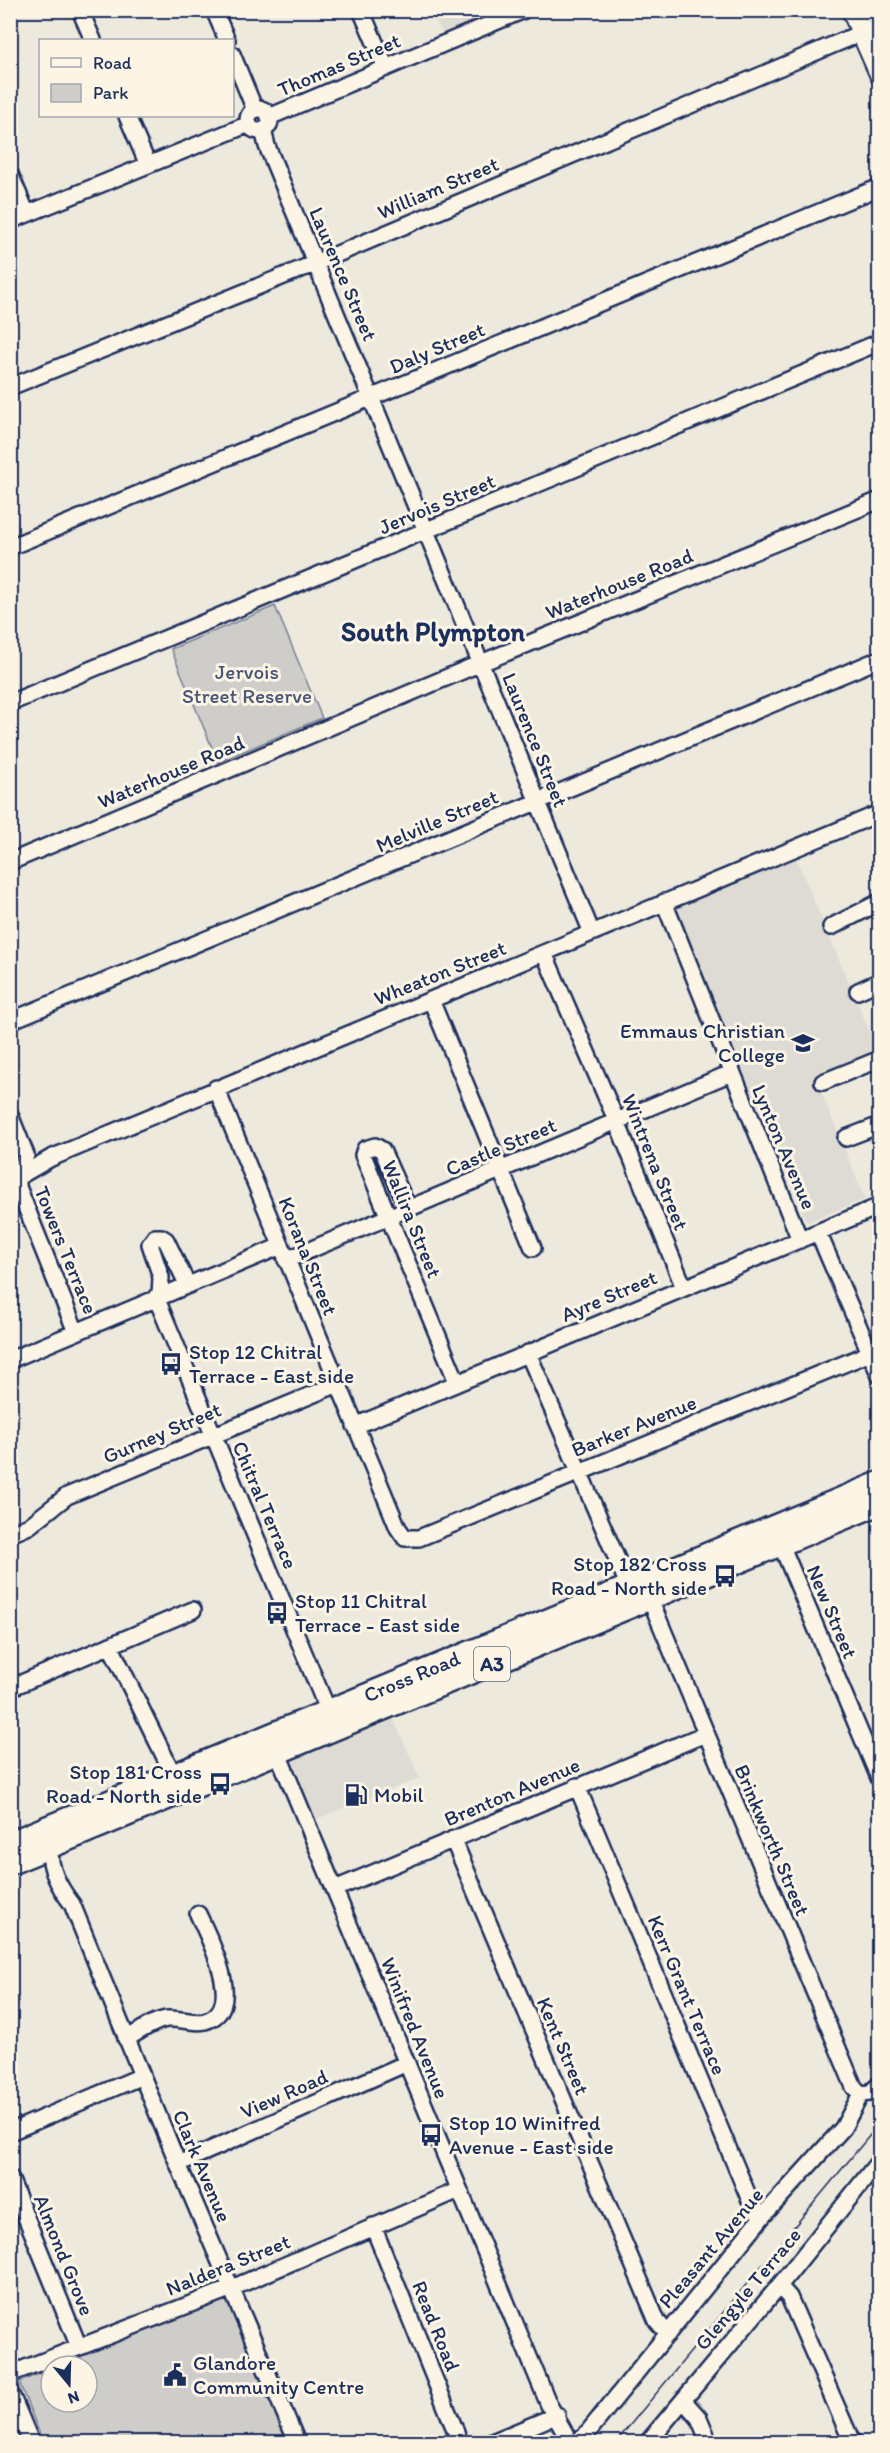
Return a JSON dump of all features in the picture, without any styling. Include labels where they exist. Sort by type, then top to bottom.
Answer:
[{"type":"highway","name":"Cross Road","points":[[10,1843],[46,1838],[554,1628],[650,1599],[879,1483]]},
{"type":"highway","name":"Cross Road","points":[[554,1628],[629,1587],[879,1503]]},
{"type":"highway","name":"Cross Road","points":[[10,1863],[46,1838],[174,1776],[274,1743]]},
{"type":"main road","points":[[870,19],[879,74]]},
{"type":"street","points":[[80,10],[93,39]]},
{"type":"street","points":[[214,10],[227,39]]},
{"type":"street","points":[[361,10],[386,68]]},
{"type":"street","name":"Thomas Street","points":[[10,221],[524,10]]},
{"type":"street","name":"William Street","points":[[10,387],[316,263],[870,19]]},
{"type":"street","name":"Laurence Street","points":[[234,59],[267,146],[592,933]]},
{"type":"street","points":[[127,117],[148,165]]},
{"type":"street","points":[[10,174],[27,214]]},
{"type":"street","name":"Daly Street","points":[[10,547],[879,186]]},
{"type":"street","name":"Jervois Street","points":[[10,703],[879,342]]},
{"type":"street","name":"Waterhouse Road","points":[[10,862],[481,663],[879,500]]},
{"type":"street","name":"Melville Street","points":[[10,1022],[879,659]]},
{"type":"street","name":"Wheaton Street","points":[[14,1176],[216,1088],[879,813]]},
{"type":"street","name":"Lynton Avenue","points":[[664,902],[800,1240]]},
{"type":"street","points":[[831,927],[879,902]]},
{"type":"street","name":"Wintrena Street","points":[[544,953],[684,1288]]},
{"type":"street","points":[[858,991],[879,981]]},
{"type":"street","points":[[431,1000],[533,1248]]},
{"type":"street","points":[[823,1082],[879,1059]]},
{"type":"street","name":"Castle Street","points":[[10,1360],[187,1284],[388,1216],[731,1073]]},
{"type":"street","name":"Korana Street","points":[[216,1088],[355,1426],[398,1528],[405,1538]]},
{"type":"street","name":"Towers Terrace","points":[[10,1115],[25,1149],[25,1162],[14,1176],[76,1332]]},
{"type":"street","points":[[846,1138],[879,1125]]},
{"type":"street","name":"Wallira Street","points":[[408,1208],[382,1150],[375,1146],[364,1149],[363,1155],[457,1382]]},
{"type":"street","name":"Ayre Street","points":[[355,1426],[879,1206]]},
{"type":"street","name":"Lynton Avenue","points":[[818,1232],[874,1351],[879,1376]]},
{"type":"street","name":"Chitral Terrace","points":[[187,1284],[166,1240],[155,1237],[150,1244],[150,1249],[161,1277],[158,1296],[213,1435],[332,1720]]},
{"type":"street","name":"Barker Avenue","points":[[405,1538],[419,1538],[874,1351]]},
{"type":"street","points":[[528,1353],[629,1587]]},
{"type":"street","name":"Gurney Street","points":[[10,1534],[29,1526],[67,1496],[338,1384]]},
{"type":"street","name":"New Street","points":[[777,1536],[879,1780]]},
{"type":"street","name":"Brinkworth Street","points":[[650,1599],[854,2087],[861,2094]]},
{"type":"street","points":[[10,1688],[193,1610]]},
{"type":"street","points":[[110,1645],[174,1776]]},
{"type":"street","name":"Brenton Avenue","points":[[335,1889],[705,1734]]},
{"type":"street","name":"Winifred Avenue","points":[[274,1743],[552,2413],[558,2442]]},
{"type":"street","name":"Kerr Grant Terrace","points":[[577,1786],[753,2205],[762,2217]]},
{"type":"street","name":"Clark Avenue","points":[[46,1838],[58,1857],[69,1882],[72,1904],[126,2039],[297,2442]]},
{"type":"street","name":"Kent Street","points":[[453,1839],[657,2321],[668,2334]]},
{"type":"street","points":[[126,2039],[161,2020],[204,2021],[219,2014],[223,2009],[224,1993],[219,1961],[198,1914]]},
{"type":"street","name":"View Road","points":[[178,2164],[407,2063]]},
{"type":"street","points":[[10,2132],[142,2076]]},
{"type":"street","points":[[861,2094],[870,2093],[879,2084]]},
{"type":"street","name":"Pleasant Avenue","points":[[572,2442],[584,2437],[762,2217],[843,2128],[861,2094]]},
{"type":"street","name":"Glengyle Terrace","points":[[648,2442],[779,2286],[879,2161]]},
{"type":"street","name":"Almond Grove","points":[[10,2178],[79,2347]]},
{"type":"street","name":"Naldera Street","points":[[10,2374],[232,2288],[459,2190]]},
{"type":"street","name":"Read Road","points":[[373,2226],[460,2442]]},
{"type":"street","points":[[779,2286],[789,2297],[852,2442]]},
{"type":"street","points":[[10,2392],[31,2442]]},
{"type":"street","points":[[683,2400],[699,2418],[709,2442]]},
{"type":"street","points":[[492,2442],[552,2413]]},
{"type":"street","name":"Winifred Avenue","points":[[552,2413],[572,2442]]},
{"type":"shaded area","points":[[432,11],[499,11],[442,34]]},
{"type":"shaded area","name":"Emmaus Christian College","points":[[795,856],[878,1051],[815,1077],[865,1199],[807,1222],[673,906]]},
{"type":"shaded area","points":[[392,1716],[420,1778],[314,1820],[292,1759],[298,1753]]},
{"type":"green space","name":"Jervois Street Reserve","points":[[275,606],[322,718],[218,762],[171,649]]},
{"type":"green space","name":"Glandore Community Centre","points":[[229,2295],[290,2442],[43,2442],[19,2382],[39,2374],[39,2414],[99,2414],[99,2354],[86,2354]]},
{"type":"tram line","points":[[616,2442],[880,2123]]},
{"type":"place","name":"Emmaus Christian College","points":[[803,1043]]},
{"type":"place","name":"Stop 12 Chitral Terrace - East side","points":[[171,1364]]},
{"type":"place","name":"Stop 182 Cross Road - North side","points":[[725,1576]]},
{"type":"place","name":"Stop 11 Chitral Terrace - East side","points":[[277,1613]]},
{"type":"place","name":"Stop 181 Cross Road - North side","points":[[220,1784]]},
{"type":"place","name":"Mobil","points":[[356,1795]]},
{"type":"place","name":"Stop 10 Winifred Avenue - East side","points":[[431,2135]]},
{"type":"place","name":"Glandore Community Centre","points":[[175,2375]]},
{"type":"district","name":"South Plympton","points":[[433,632]]}]
